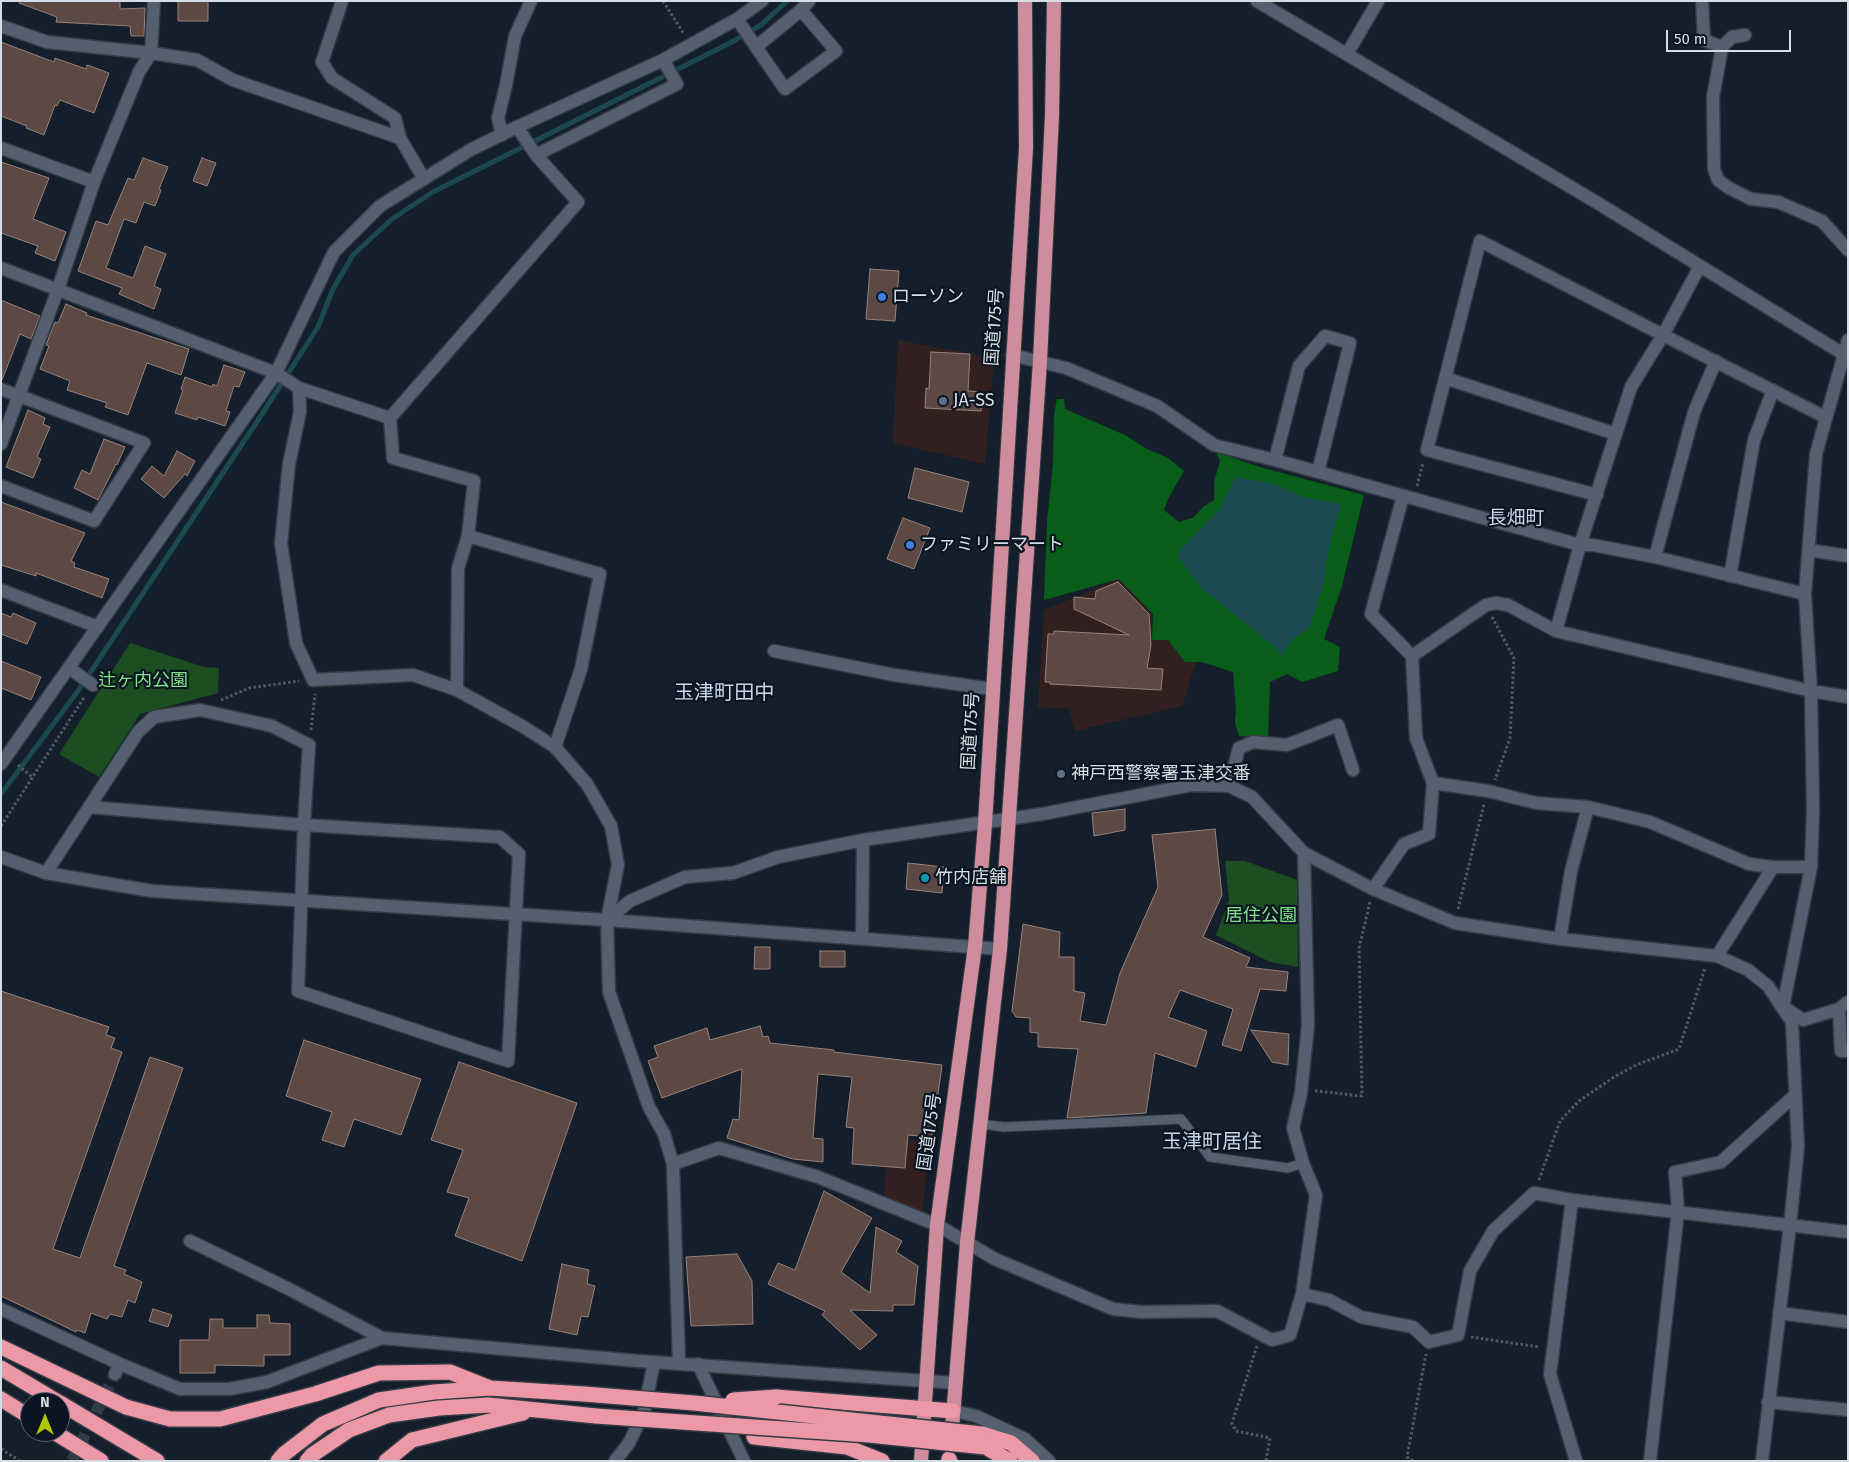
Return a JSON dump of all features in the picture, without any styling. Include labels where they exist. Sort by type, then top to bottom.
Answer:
[{"type":"highway","name":"国道175号","points":[[921,1461],[936,1225],[975,946],[985,824],[1026,148],[1025,1]]},
{"type":"highway","points":[[949,1460],[967,1242],[1000,949],[1040,361],[1052,116],[1054,1]]},
{"type":"highway","points":[[1,1347],[126,1407],[170,1419],[220,1420],[315,1394],[379,1373],[450,1372],[490,1388]]},
{"type":"highway","points":[[1,1368],[41,1392]]},
{"type":"highway","points":[[278,1461],[322,1424],[379,1400],[434,1392],[490,1388],[694,1403],[1011,1443],[1032,1461]]},
{"type":"highway","points":[[694,1403],[776,1397],[953,1411]]},
{"type":"highway","points":[[1,1399],[20,1411]]},
{"type":"highway","points":[[307,1461],[349,1430],[389,1415],[439,1408],[488,1405],[596,1416],[869,1435],[984,1440],[1010,1461]]},
{"type":"highway","points":[[70,1410],[157,1461]]},
{"type":"highway","points":[[386,1461],[412,1440],[534,1411]]},
{"type":"highway","points":[[716,1423],[754,1437],[846,1447],[882,1461]]},
{"type":"highway","points":[[70,1442],[101,1461]]},
{"type":"street","points":[[1,444],[58,289],[94,182],[139,72],[151,53],[154,1]]},
{"type":"street","points":[[342,1],[322,62],[332,78],[395,118],[400,138],[424,179]]},
{"type":"street","points":[[502,134],[498,118],[515,36],[531,1]]},
{"type":"street","points":[[5,760],[276,373],[334,252],[380,206],[472,149],[663,60],[737,19],[762,1]]},
{"type":"street","points":[[1257,1],[1700,266],[1846,356]]},
{"type":"street","points":[[1347,54],[1378,1]]},
{"type":"street","points":[[1702,1],[1704,40],[1722,47]]},
{"type":"street","points":[[737,19],[756,47],[785,89],[836,51],[805,6],[756,47]]},
{"type":"street","points":[[1,26],[47,42],[197,60],[233,80],[400,138]]},
{"type":"street","points":[[1745,35],[1732,38],[1722,47],[1713,97],[1714,170],[1718,180],[1751,199],[1778,202],[1822,221],[1848,250]]},
{"type":"street","points":[[536,155],[677,84],[663,60]]},
{"type":"street","points":[[457,690],[458,568],[468,536],[474,481],[393,458],[390,418],[578,202],[536,155],[516,127]]},
{"type":"street","points":[[1,148],[94,182]]},
{"type":"street","points":[[1597,495],[1427,450],[1480,241],[1825,417]]},
{"type":"street","points":[[1556,631],[1580,546],[1631,387],[1663,335],[1700,266]]},
{"type":"street","points":[[1,268],[276,373],[299,388],[390,418]]},
{"type":"street","points":[[1275,460],[1299,366],[1325,336],[1350,343],[1318,472]]},
{"type":"street","points":[[1783,1007],[1811,867],[1813,811],[1811,691],[1805,594],[1816,454],[1825,417],[1846,356],[1848,340]]},
{"type":"street","points":[[1012,356],[1066,368],[1157,406],[1214,444],[1580,546],[1594,545],[1655,557],[1805,594]]},
{"type":"street","points":[[1655,557],[1694,412],[1716,361]]},
{"type":"street","points":[[1445,378],[1616,434]]},
{"type":"street","points":[[299,388],[300,412],[289,464],[281,544],[296,643],[313,680],[413,676],[457,690],[522,726],[555,747],[587,784],[611,826],[618,865],[607,920],[609,992],[649,1107],[664,1134],[673,1164],[679,1363]]},
{"type":"street","points":[[1,390],[144,443],[94,521],[1,486]]},
{"type":"street","points":[[1730,576],[1754,440],[1774,390]]},
{"type":"street","points":[[1373,889],[1404,844],[1429,834],[1433,783],[1416,738],[1412,656],[1371,614],[1408,497]]},
{"type":"street","points":[[468,536],[600,574],[581,668],[555,747]]},
{"type":"street","points":[[1809,550],[1848,556]]},
{"type":"street","points":[[1,590],[98,627]]},
{"type":"street","points":[[1412,656],[1486,605],[1496,603],[1508,605],[1556,631],[1811,691],[1848,697]]},
{"type":"street","points":[[774,650],[894,676],[992,689]]},
{"type":"street","points":[[69,668],[93,685]]},
{"type":"street","points":[[46,873],[138,732],[154,717],[200,710],[272,726],[309,744],[304,825],[303,900],[298,991],[508,1061],[519,854],[500,837],[304,825],[89,808]]},
{"type":"street","points":[[1229,786],[1239,748],[1253,742],[1287,745],[1338,725],[1353,770]]},
{"type":"street","points":[[1433,783],[1488,791],[1536,803],[1588,808],[1650,822],[1749,864],[1774,867],[1811,867]]},
{"type":"street","points":[[607,920],[630,902],[685,876],[733,874],[778,856],[863,840],[985,824],[1192,785],[1229,786],[1252,797],[1304,853],[1373,889],[1455,923],[1560,939],[1713,956],[1748,970],[1768,986],[1792,1022],[1798,1147],[1762,1461]]},
{"type":"street","points":[[1560,939],[1572,871],[1588,808]]},
{"type":"street","points":[[862,938],[863,840]]},
{"type":"street","points":[[673,1164],[718,1148],[818,1177],[936,1225],[995,1260],[1113,1308],[1141,1312],[1217,1311],[1272,1340],[1290,1335],[1302,1294],[1316,1195],[1303,1163],[1293,1128],[1301,1093],[1308,1025],[1304,853]]},
{"type":"street","points":[[1,857],[46,873],[152,891],[607,920],[1000,949]]},
{"type":"street","points":[[1713,956],[1774,867]]},
{"type":"street","points":[[1783,1007],[1803,1020],[1843,1005],[1841,1051],[1848,1051]]},
{"type":"street","points":[[1650,1461],[1678,1212],[1675,1172],[1721,1162],[1795,1095]]},
{"type":"street","points":[[1302,1294],[1329,1300],[1361,1317],[1413,1327],[1429,1342],[1458,1335],[1470,1270],[1493,1232],[1534,1194],[1848,1232]]},
{"type":"street","points":[[1572,1200],[1550,1374],[1576,1461]]},
{"type":"street","points":[[190,1241],[289,1289],[382,1338],[654,1362],[955,1383]]},
{"type":"street","points":[[1,1309],[118,1369],[180,1389],[229,1389],[267,1382],[382,1338]]},
{"type":"street","points":[[1779,1313],[1848,1322]]},
{"type":"street","points":[[615,1461],[629,1443],[644,1412],[654,1362]]},
{"type":"street","points":[[698,1364],[744,1461]]},
{"type":"street","points":[[1768,1402],[1848,1410]]},
{"type":"street","points":[[953,1411],[976,1416],[1025,1439],[1049,1461]]},
{"type":"lane","points":[[981,1124],[1004,1127],[1181,1119],[1210,1157],[1288,1168],[1303,1163]]},
{"type":"path","points":[[662,1],[691,45]]},
{"type":"path","points":[[1408,497],[1427,450]]},
{"type":"path","points":[[1455,923],[1485,798],[1495,781],[1510,738],[1514,658],[1486,605]]},
{"type":"path","points":[[200,710],[249,688],[313,680],[315,693],[309,744]]},
{"type":"path","points":[[1,826],[93,685]]},
{"type":"path","points":[[5,760],[32,777]]},
{"type":"path","points":[[1301,1093],[1317,1091],[1362,1096],[1359,948],[1373,889]]},
{"type":"path","points":[[1534,1194],[1560,1121],[1579,1101],[1614,1077],[1636,1065],[1679,1049],[1713,956]]},
{"type":"path","points":[[1261,1334],[1232,1423],[1236,1431],[1270,1438],[1266,1461]]},
{"type":"path","points":[[1458,1335],[1553,1349]]},
{"type":"path","points":[[1413,1461],[1406,1457],[1429,1342]]},
{"type":"path","points":[[1,1449],[20,1461]]},
{"type":"shaded area","name":"JA-SS","points":[[898,340],[994,358],[985,464],[893,443]]},
{"type":"shaded area","points":[[1236,477],[1274,484],[1303,497],[1342,504],[1326,561],[1324,584],[1309,628],[1294,638],[1280,657],[1276,648],[1201,588],[1179,558],[1178,552],[1221,508]]},
{"type":"shaded area","points":[[1119,579],[1152,614],[1153,640],[1168,640],[1185,662],[1196,662],[1182,706],[1075,731],[1069,709],[1038,707],[1044,610]]},
{"type":"shaded area","points":[[889,1137],[930,1142],[922,1213],[884,1196]]},
{"type":"green space","points":[[1057,399],[1064,399],[1065,409],[1125,435],[1147,449],[1168,458],[1184,471],[1164,510],[1179,522],[1194,517],[1204,506],[1214,500],[1214,482],[1220,461],[1216,452],[1260,467],[1364,495],[1342,586],[1324,639],[1340,647],[1338,671],[1302,682],[1287,674],[1270,682],[1268,738],[1239,736],[1235,723],[1233,672],[1202,662],[1185,662],[1168,640],[1152,640],[1153,614],[1119,579],[1044,600],[1047,521],[1053,464],[1054,414]]},
{"type":"green space","name":"辻ヶ内公園","points":[[130,643],[204,667],[219,668],[218,693],[140,714],[99,777],[59,754]]},
{"type":"green space","name":"居住公園","points":[[1225,861],[1245,861],[1297,880],[1298,967],[1270,962],[1216,935],[1229,900]]},
{"type":"building","points":[[20,1],[120,1],[120,9],[145,8],[144,36],[131,36],[130,26],[56,22],[57,17],[19,3]]},
{"type":"building","points":[[178,1],[208,1],[208,21],[178,21]]},
{"type":"building","points":[[1,42],[54,62],[55,58],[86,69],[87,65],[109,73],[94,113],[60,100],[57,106],[55,105],[44,135],[1,116]]},
{"type":"building","points":[[143,158],[168,167],[159,189],[161,190],[155,206],[144,202],[136,223],[124,219],[106,268],[133,278],[145,246],[166,254],[154,286],[161,289],[154,309],[119,294],[122,288],[78,271],[96,221],[108,225],[128,178],[134,180]]},
{"type":"building","points":[[202,158],[216,163],[207,186],[193,181]]},
{"type":"building","points":[[1,162],[49,178],[33,219],[66,232],[55,261],[35,253],[38,246],[1,233]]},
{"type":"building","points":[[870,269],[899,271],[895,321],[866,319]]},
{"type":"building","points":[[1,300],[40,316],[31,339],[20,334],[2,380]]},
{"type":"building","points":[[66,304],[87,313],[86,315],[189,349],[181,375],[147,363],[128,415],[105,407],[107,403],[67,390],[70,381],[40,369],[49,346],[46,345],[55,322],[58,323]]},
{"type":"building","points":[[931,352],[970,354],[968,391],[982,392],[981,411],[925,408],[926,388],[929,389]]},
{"type":"building","points":[[224,365],[245,372],[239,387],[234,386],[226,411],[230,412],[225,426],[198,417],[197,420],[175,413],[183,390],[181,389],[185,377],[212,387],[213,384],[217,386]]},
{"type":"building","points":[[28,410],[45,418],[43,424],[50,427],[37,457],[41,459],[33,478],[6,467]]},
{"type":"building","points":[[104,439],[125,447],[98,500],[74,488],[82,470],[90,474]]},
{"type":"building","points":[[177,451],[195,461],[187,476],[185,474],[164,498],[141,479],[152,466],[164,476]]},
{"type":"building","points":[[915,468],[969,482],[962,512],[908,498]]},
{"type":"building","points":[[1,502],[85,533],[71,561],[75,563],[74,567],[109,579],[102,598],[36,573],[36,576],[1,565]]},
{"type":"building","points":[[903,518],[930,528],[914,569],[887,559]]},
{"type":"building","points":[[1118,582],[1149,614],[1151,645],[1147,668],[1163,669],[1161,690],[1050,684],[1050,682],[1045,682],[1048,634],[1054,634],[1054,631],[1129,635],[1074,609],[1074,597],[1095,599],[1096,591]]},
{"type":"building","points":[[1,613],[11,617],[13,613],[36,623],[27,644],[1,634]]},
{"type":"building","points":[[1,661],[41,677],[31,700],[1,688]]},
{"type":"building","points":[[1125,809],[1125,830],[1094,836],[1092,813]]},
{"type":"building","points":[[1215,829],[1222,895],[1203,937],[1250,958],[1246,967],[1288,972],[1286,991],[1260,989],[1241,1051],[1222,1045],[1233,1009],[1180,990],[1168,1017],[1207,1031],[1196,1067],[1155,1053],[1146,1113],[1067,1118],[1078,1049],[1038,1047],[1038,1033],[1030,1032],[1030,1018],[1016,1017],[1012,1011],[1023,924],[1060,932],[1059,957],[1074,957],[1074,991],[1085,993],[1080,1021],[1106,1025],[1120,973],[1158,887],[1152,835]]},
{"type":"building","name":"竹内店舗","points":[[908,863],[944,867],[942,893],[906,889]]},
{"type":"building","points":[[755,947],[770,947],[770,969],[754,969]]},
{"type":"building","points":[[820,951],[845,951],[845,967],[820,967]]},
{"type":"building","points":[[1,991],[109,1027],[106,1035],[115,1038],[111,1048],[122,1052],[53,1249],[80,1258],[150,1057],[183,1068],[114,1266],[126,1270],[124,1274],[142,1282],[135,1303],[128,1300],[122,1317],[110,1314],[107,1319],[91,1313],[85,1333],[77,1330],[76,1332],[1,1296]]},
{"type":"building","points":[[760,1026],[763,1037],[768,1036],[770,1043],[942,1065],[932,1137],[908,1135],[905,1168],[852,1164],[854,1128],[846,1127],[852,1077],[818,1074],[813,1138],[823,1139],[823,1162],[793,1159],[727,1138],[733,1119],[739,1120],[742,1069],[662,1098],[648,1061],[658,1057],[654,1046],[707,1028],[710,1040]]},
{"type":"building","points":[[1251,1030],[1289,1034],[1288,1065],[1272,1062]]},
{"type":"building","points":[[304,1040],[421,1079],[401,1135],[354,1119],[344,1147],[322,1140],[332,1112],[286,1096]]},
{"type":"building","points":[[459,1062],[577,1103],[522,1261],[455,1236],[469,1198],[447,1192],[463,1150],[431,1140]]},
{"type":"building","points":[[824,1191],[872,1218],[841,1272],[870,1293],[876,1227],[902,1241],[896,1252],[918,1266],[914,1305],[893,1305],[893,1311],[850,1310],[877,1335],[860,1350],[822,1315],[825,1311],[768,1284],[778,1263],[795,1270]]},
{"type":"building","points":[[737,1254],[752,1281],[753,1324],[691,1326],[686,1257]]},
{"type":"building","points":[[562,1264],[589,1270],[587,1284],[595,1286],[588,1317],[581,1316],[577,1335],[549,1329]]},
{"type":"building","points":[[153,1309],[172,1315],[168,1327],[149,1321]]},
{"type":"building","points":[[257,1315],[269,1315],[270,1323],[290,1324],[290,1355],[264,1355],[264,1366],[215,1365],[215,1373],[180,1373],[180,1340],[209,1340],[210,1319],[223,1319],[223,1328],[257,1328]]},
{"type":"waterway","points":[[1,794],[78,691],[260,417],[318,327],[333,289],[353,255],[392,219],[433,192],[728,44],[761,25],[787,1]]},
{"type":"tunnel","points":[[72,1461],[115,1374]]},
{"type":"place","name":"ローソン","points":[[882,297]]},
{"type":"place","name":"JA-SS","points":[[943,401]]},
{"type":"place","name":"ファミリーマート","points":[[910,545]]},
{"type":"place","name":"神戸西警察署玉津交番","points":[[1061,774]]},
{"type":"place","name":"竹内店舗","points":[[925,878]]},
{"type":"district","name":"長畑町","points":[[1516,519]]},
{"type":"district","name":"玉津町田中","points":[[724,693]]},
{"type":"district","name":"玉津町居住","points":[[1212,1142]]}]
